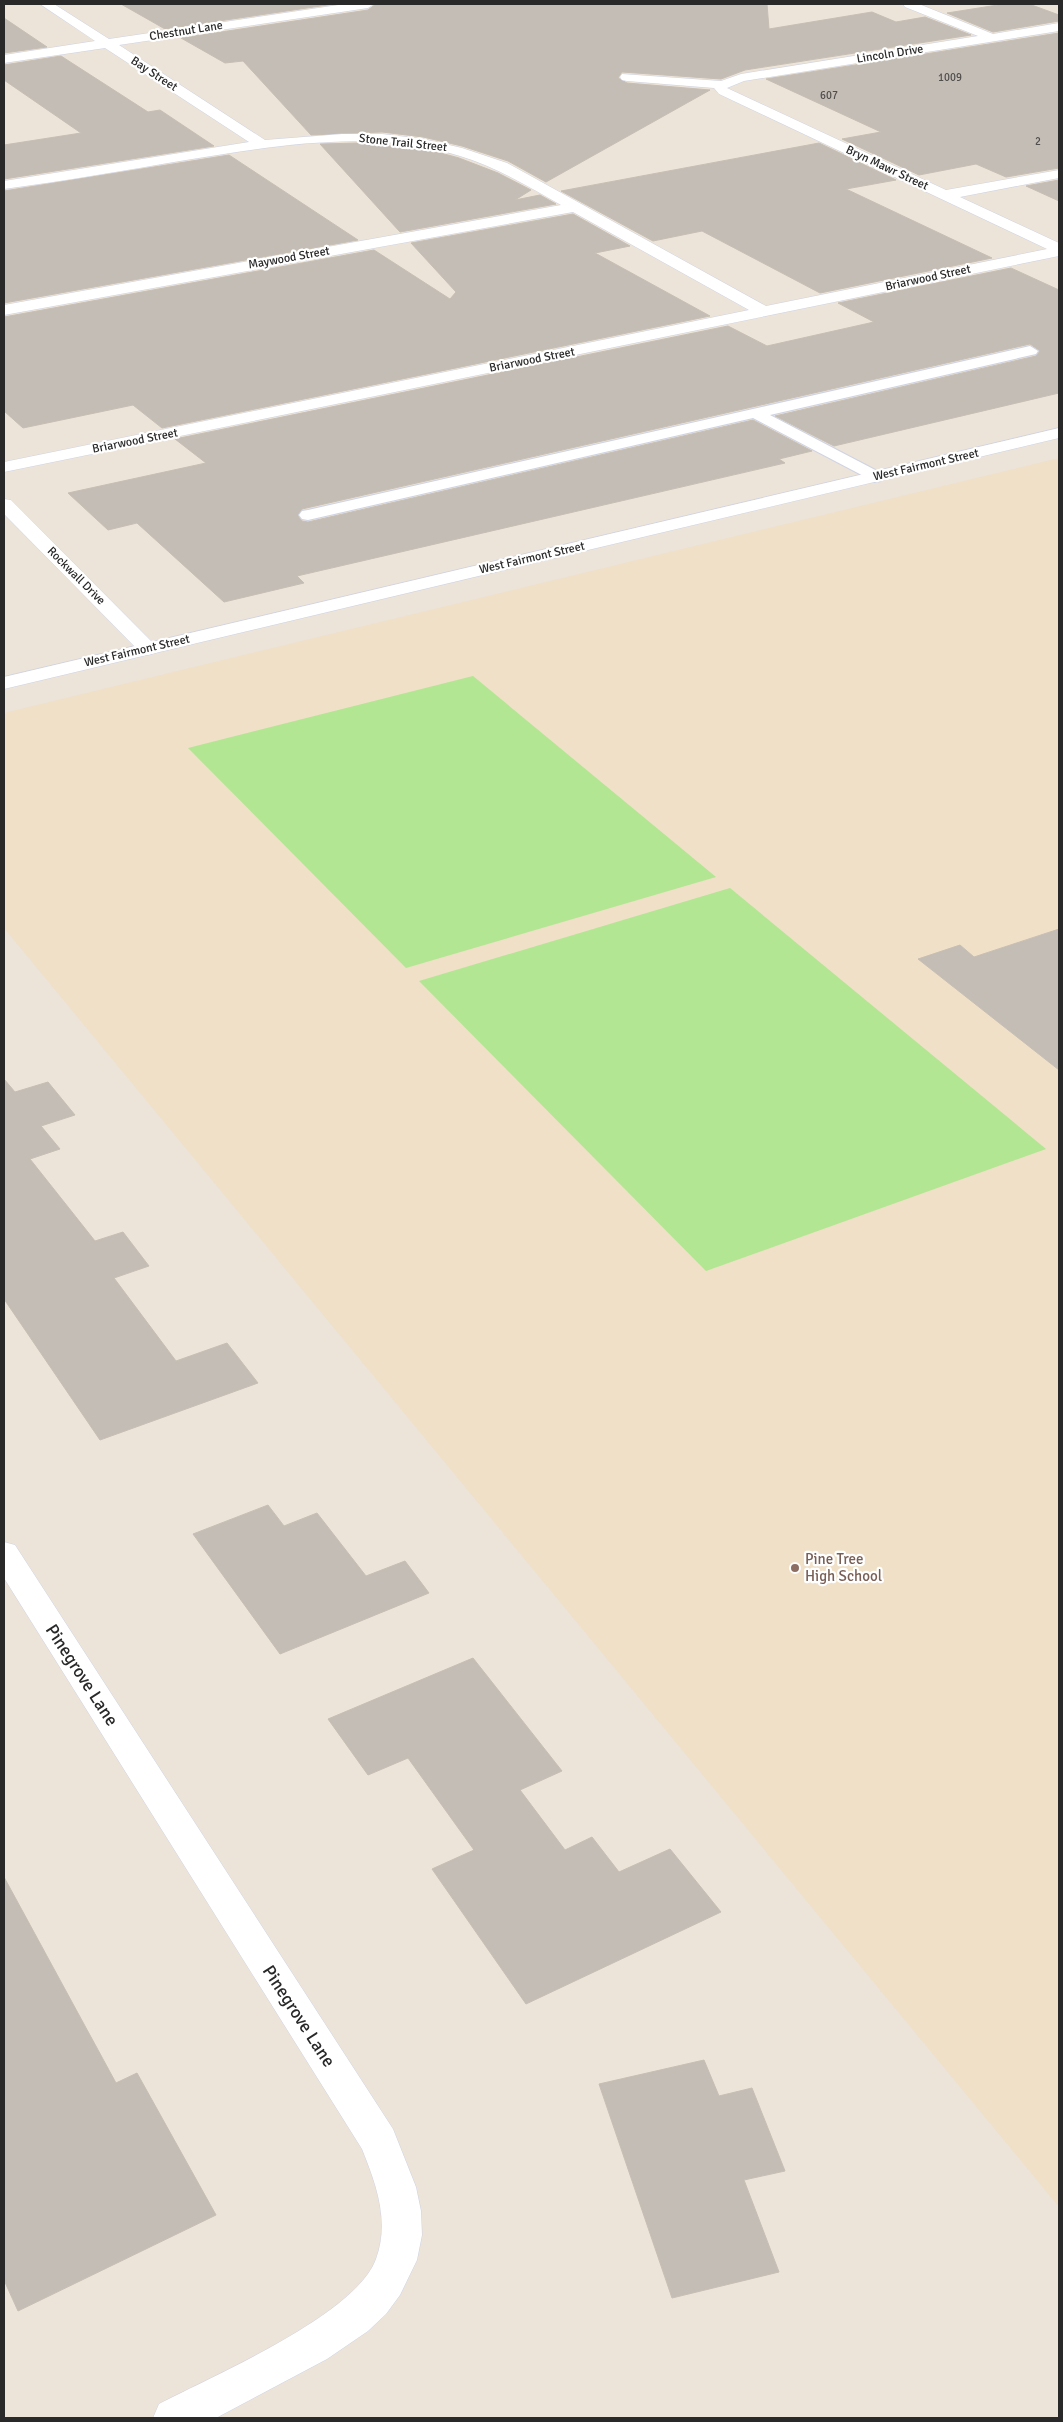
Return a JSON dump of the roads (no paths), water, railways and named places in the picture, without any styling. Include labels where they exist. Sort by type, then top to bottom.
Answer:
[{"type":"street","name":"Bay Street","points":[[46,4],[262,144]]},
{"type":"street","name":"Chestnut Lane","points":[[4,59],[368,4]]},
{"type":"street","points":[[908,4],[993,38]]},
{"type":"street","name":"Lincoln Drive","points":[[722,84],[741,78],[1059,27]]},
{"type":"street","points":[[627,76],[722,84]]},
{"type":"street","name":"Bryn Mawr Street","points":[[722,84],[720,89],[724,91],[1059,250]]},
{"type":"street","name":"Stone Trail Street","points":[[4,185],[262,144],[332,137],[384,139],[438,146],[482,158],[502,166],[765,312]]},
{"type":"street","points":[[945,195],[1059,174]]},
{"type":"street","name":"Maywood Street","points":[[4,310],[574,207]]},
{"type":"street","name":"Briarwood Street","points":[[4,467],[1059,250]]},
{"type":"street","name":"West Fairmont Street","points":[[4,683],[1059,433]]},
{"type":"street","name":"Rockwall Drive","points":[[4,504],[148,648]]},
{"type":"street","name":"Pinegrove Lane","points":[[4,1552],[378,2140],[393,2174],[400,2203],[402,2236],[394,2265],[381,2290],[360,2313],[334,2334],[174,2418]]},
{"type":"lane","points":[[308,515],[1030,351]]},
{"type":"lane","points":[[755,412],[875,477]]},
{"type":"place","name":"Pine Tree High School","points":[[795,1568]]}]
